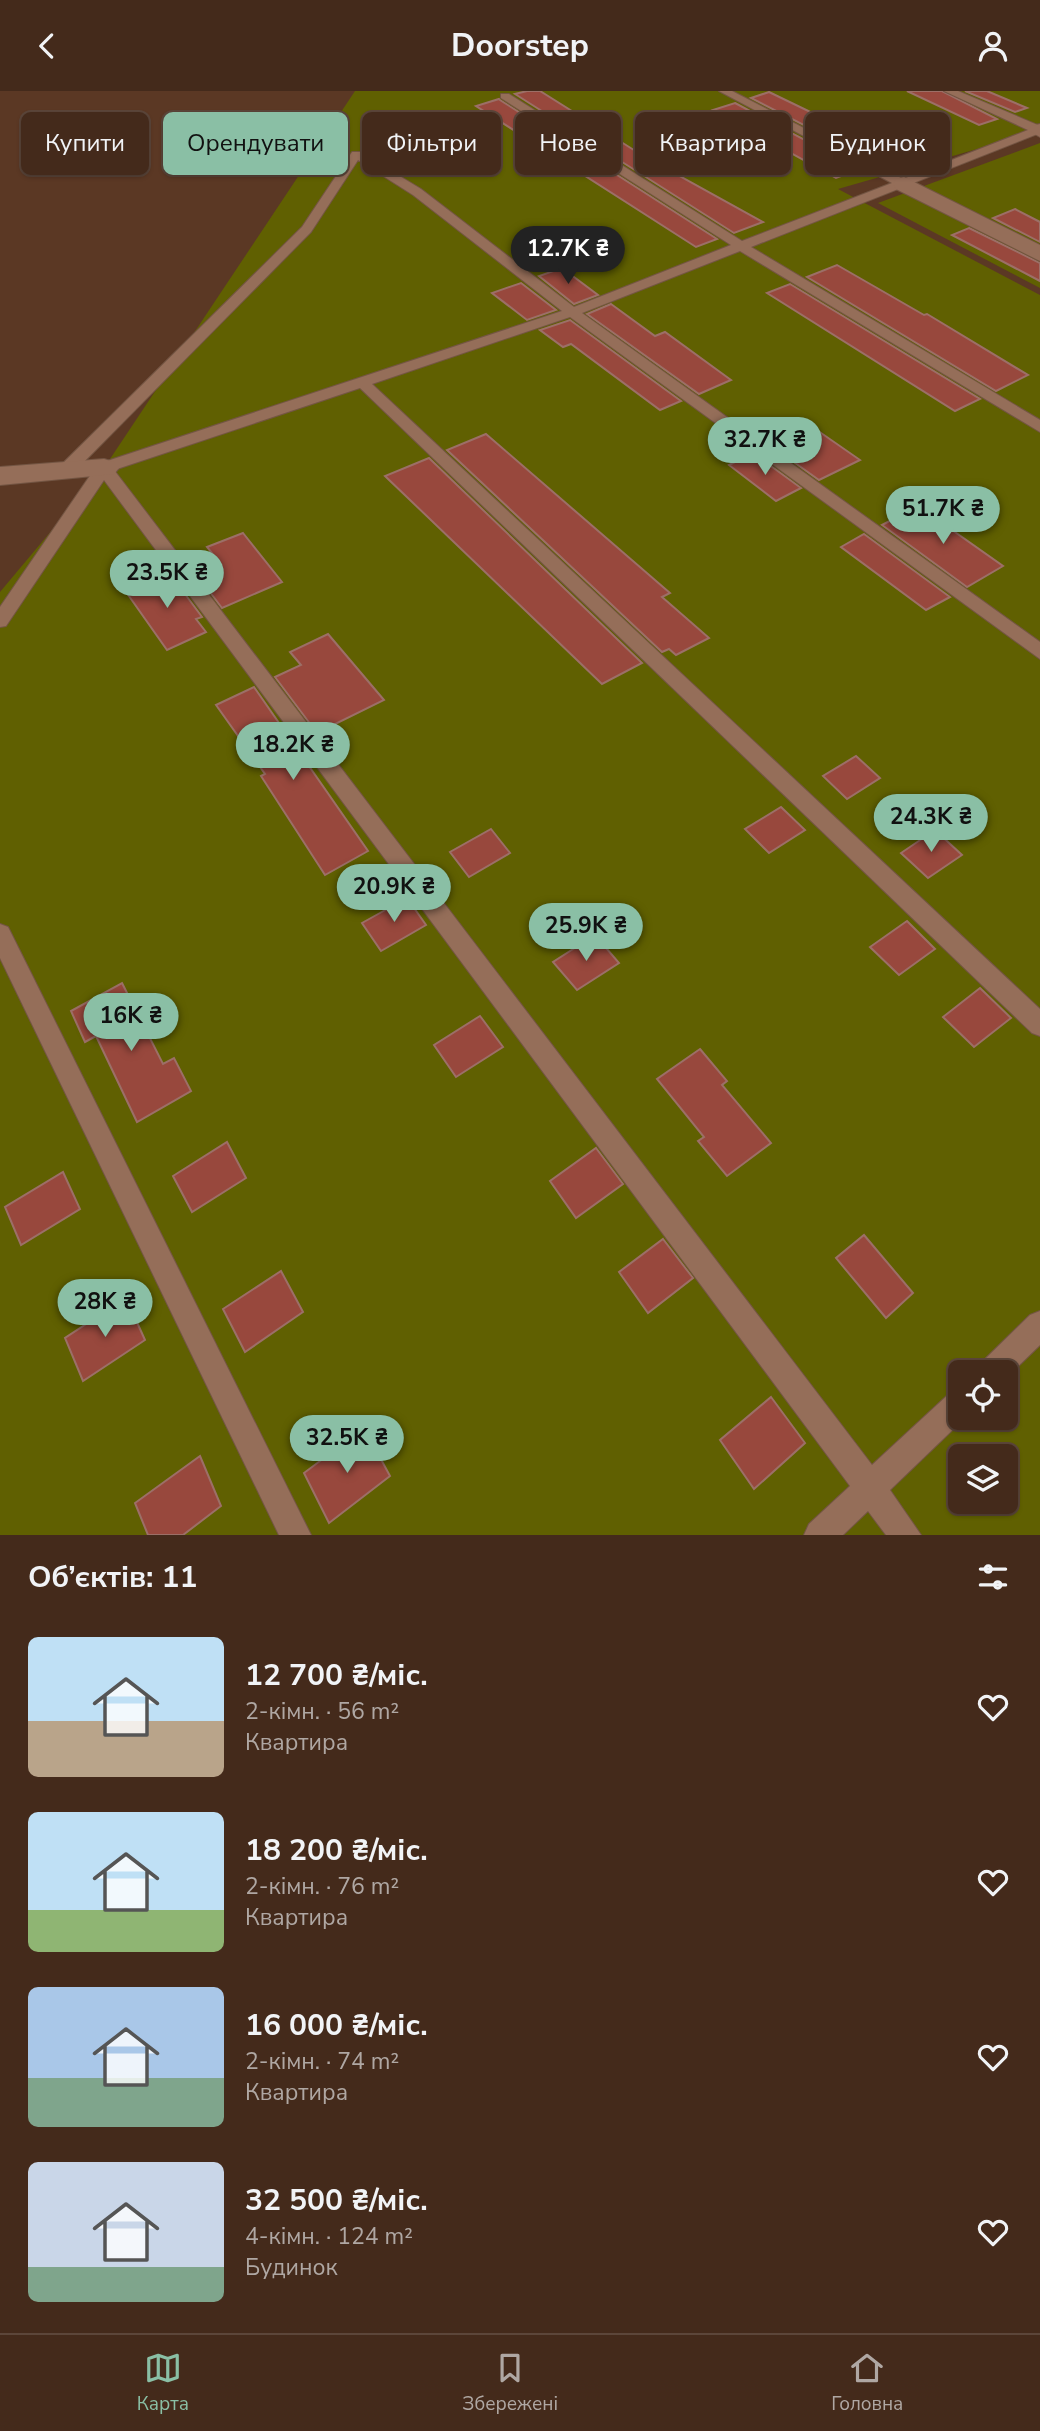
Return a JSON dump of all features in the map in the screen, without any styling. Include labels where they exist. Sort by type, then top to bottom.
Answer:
[{"type":"street","points":[[904,184],[1040,254]]},
{"type":"street","points":[[0,476],[104,468]]},
{"type":"lane","points":[[724,91],[904,184]]},
{"type":"lane","points":[[949,91],[1039,130]]},
{"type":"lane","points":[[505,96],[739,245],[1040,427]]},
{"type":"lane","points":[[0,621],[104,468],[572,312],[1039,130]]},
{"type":"lane","points":[[65,471],[307,229],[356,153],[417,192],[572,312],[1040,652]]},
{"type":"lane","points":[[361,381],[1040,1025]]},
{"type":"lane","points":[[104,468],[905,1535]]},
{"type":"lane","points":[[0,934],[295,1535]]},
{"type":"lane","points":[[1004,1360],[1040,1325]]},
{"type":"lane","points":[[820,1535],[948,1415]]},
{"type":"shaded area","points":[[355,91],[1040,91],[1040,131],[950,157],[950,112],[805,112],[805,175],[887,175],[838,189],[1040,295],[1040,1535],[0,1535],[0,592],[104,468],[299,175],[348,175],[348,112],[341,112]]},
{"type":"shaded area","points":[[1040,143],[1040,288],[878,203]]},
{"type":"building","points":[[540,91],[573,112],[543,112],[515,94]]},
{"type":"building","points":[[907,91],[942,91],[997,119],[979,125]]},
{"type":"building","points":[[965,91],[987,91],[1027,108],[1015,112]]},
{"type":"building","points":[[769,92],[810,112],[805,112],[805,126],[791,118],[791,112],[778,112],[751,98]]},
{"type":"building","points":[[499,99],[519,112],[515,112],[515,131],[501,122],[501,112],[485,112],[476,106]]},
{"type":"building","points":[[735,103],[752,112],[717,112],[713,110]]},
{"type":"building","points":[[791,133],[805,140],[805,161],[791,153]]},
{"type":"building","points":[[621,142],[635,151],[635,170],[621,161]]},
{"type":"building","points":[[584,175],[617,175],[717,239],[696,247]]},
{"type":"building","points":[[643,175],[678,175],[763,222],[734,233]]},
{"type":"building","points":[[1015,209],[1040,222],[1040,242],[993,218]]},
{"type":"building","points":[[969,228],[1040,263],[1040,281],[952,235]]},
{"type":"building","points":[[837,265],[924,315],[927,314],[1028,375],[996,391],[807,277]]},
{"type":"building","points":[[562,268],[598,295],[574,304],[539,276]]},
{"type":"building","points":[[521,283],[556,310],[527,320],[492,293]]},
{"type":"building","points":[[790,284],[980,399],[955,411],[767,293]]},
{"type":"building","points":[[611,304],[655,336],[665,332],[731,380],[699,394],[587,314]]},
{"type":"building","points":[[570,320],[681,401],[660,410],[571,344],[563,347],[540,330]]},
{"type":"building","points":[[811,426],[860,460],[819,480],[770,445]]},
{"type":"building","points":[[486,434],[670,593],[662,597],[709,638],[676,655],[669,649],[662,652],[447,450]]},
{"type":"building","points":[[753,453],[801,488],[776,501],[729,465]]},
{"type":"building","points":[[429,458],[642,663],[602,684],[385,476]]},
{"type":"building","points":[[918,506],[1003,566],[967,587],[882,525]]},
{"type":"building","points":[[243,533],[282,582],[222,608],[188,563],[212,553],[207,547]]},
{"type":"building","points":[[864,534],[950,597],[926,610],[841,547]]},
{"type":"building","points":[[168,571],[202,617],[196,619],[206,632],[167,650],[124,589]]},
{"type":"building","points":[[328,634],[384,700],[317,733],[275,677],[301,665],[290,652]]},
{"type":"building","points":[[254,687],[368,851],[325,875],[261,776],[265,774],[216,705]]},
{"type":"building","points":[[856,756],[880,778],[847,799],[823,776]]},
{"type":"building","points":[[781,807],[805,830],[769,853],[745,829]]},
{"type":"building","points":[[491,829],[510,853],[469,877],[450,852]]},
{"type":"building","points":[[935,830],[962,855],[928,878],[901,853]]},
{"type":"building","points":[[407,898],[426,925],[381,951],[362,923]]},
{"type":"building","points":[[907,921],[935,949],[899,975],[870,947]]},
{"type":"building","points":[[595,935],[619,963],[577,990],[553,962]]},
{"type":"building","points":[[122,983],[163,1064],[174,1058],[191,1091],[137,1122],[96,1036],[85,1042],[71,1011]]},
{"type":"building","points":[[980,988],[1011,1018],[974,1047],[943,1017]]},
{"type":"building","points":[[480,1016],[503,1047],[456,1077],[434,1045]]},
{"type":"building","points":[[700,1049],[727,1081],[722,1085],[771,1143],[727,1176],[698,1141],[704,1137],[657,1079]]},
{"type":"building","points":[[227,1142],[246,1178],[192,1212],[173,1176]]},
{"type":"building","points":[[596,1148],[623,1184],[576,1218],[550,1181]]},
{"type":"building","points":[[63,1172],[80,1209],[21,1245],[5,1207]]},
{"type":"building","points":[[864,1235],[913,1293],[886,1318],[836,1258]]},
{"type":"building","points":[[663,1239],[693,1278],[648,1313],[619,1272]]},
{"type":"building","points":[[281,1271],[303,1312],[245,1352],[223,1309]]},
{"type":"building","points":[[126,1298],[145,1340],[83,1381],[65,1338]]},
{"type":"building","points":[[771,1397],[805,1443],[754,1489],[720,1440]]},
{"type":"building","points":[[364,1428],[390,1476],[329,1523],[304,1473]]},
{"type":"building","points":[[200,1456],[221,1506],[183,1535],[148,1535],[135,1503]]}]
